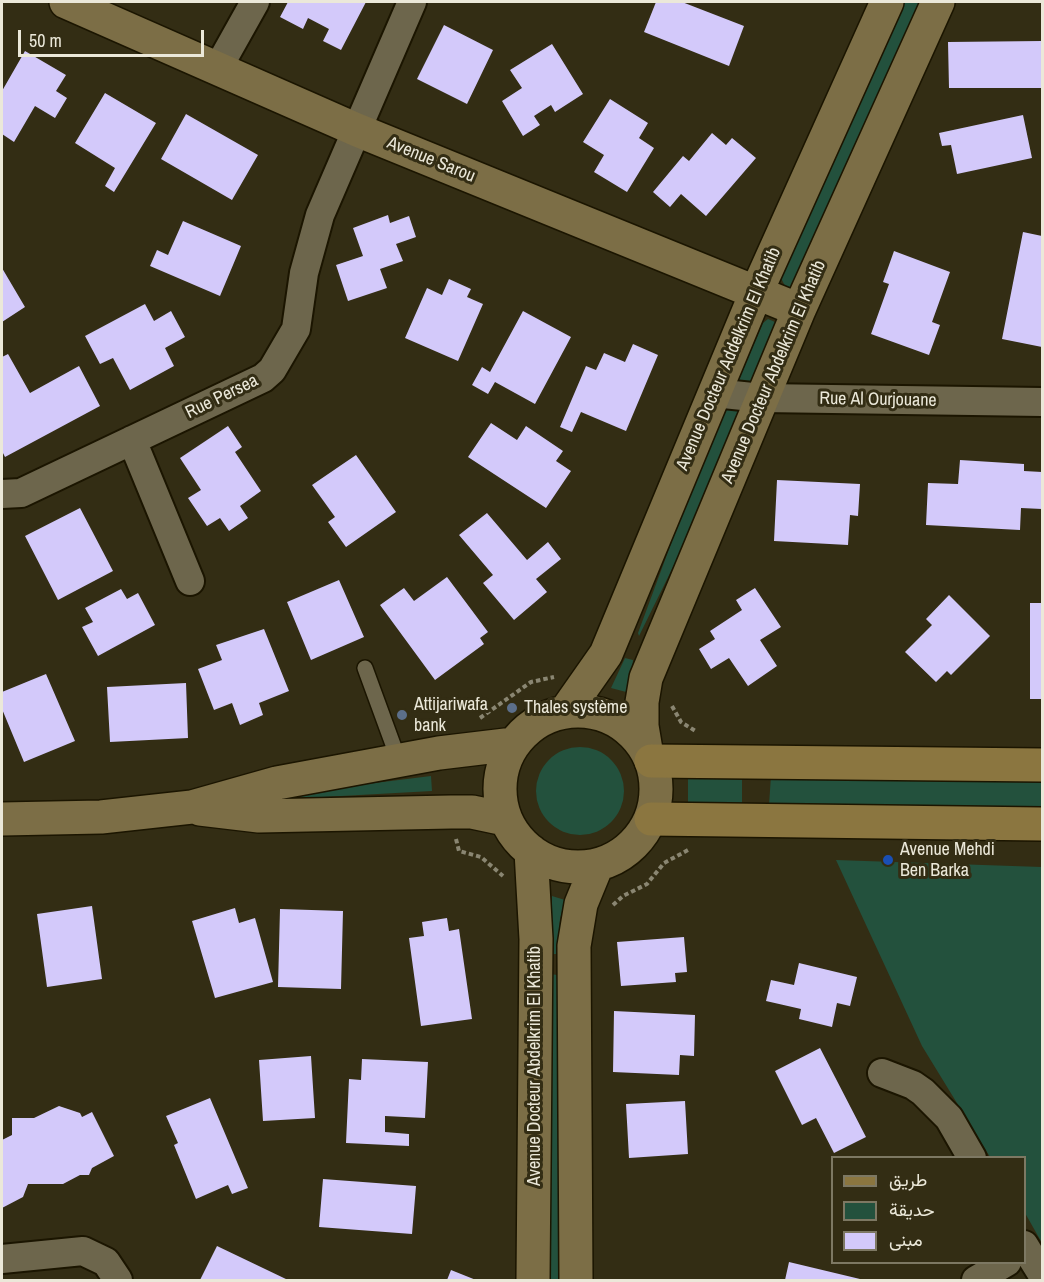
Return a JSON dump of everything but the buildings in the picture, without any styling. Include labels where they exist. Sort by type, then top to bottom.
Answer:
[{"type":"main road","name":"Avenue Sarou","points":[[66,2],[357,130],[800,310]]},
{"type":"main road","name":"Avenue Docteur Addelkrim El Khatib","points":[[566,711],[606,654],[756,293],[887,2]]},
{"type":"main road","name":"Avenue Docteur Abdelkrim El Khatib","points":[[649,755],[642,710],[646,678],[800,310],[938,2]]},
{"type":"main road","points":[[582,710],[612,718],[626,726],[649,755],[657,789],[651,819],[642,835],[630,848],[597,865],[574,867],[552,862],[531,852],[516,837],[505,819],[500,800],[500,780],[504,761],[514,744],[528,728],[546,717],[566,711],[582,710]]},
{"type":"main road","points":[[2,819],[101,817],[192,807],[267,786],[399,761],[514,744]]},
{"type":"main road","points":[[649,755],[1042,765]]},
{"type":"main road","points":[[192,807],[258,816],[472,812],[505,819]]},
{"type":"main road","points":[[651,819],[1042,824]]},
{"type":"main road","name":"Avenue Docteur Abdelkrim El Khatib","points":[[531,852],[536,939],[533,1281]]},
{"type":"main road","points":[[576,1281],[574,946],[581,904],[597,865]]},
{"type":"street","points":[[218,68],[255,2]]},
{"type":"street","name":"Rue Persea","points":[[2,494],[21,493],[263,378],[279,360],[296,329],[304,273],[320,215],[412,2]]},
{"type":"street","name":"Rue Al Ourjouane","points":[[714,393],[762,398],[1042,402]]},
{"type":"street","points":[[132,440],[190,581]]},
{"type":"street","points":[[882,1073],[923,1092],[949,1118],[971,1156]]},
{"type":"street","points":[[2,1259],[82,1251],[106,1262],[118,1281]]},
{"type":"street","points":[[1026,1257],[1042,1274]]},
{"type":"street","points":[[976,1281],[1002,1264]]},
{"type":"lane","points":[[365,668],[399,761]]},
{"type":"path","points":[[670,703],[681,722],[699,733]]},
{"type":"green space","points":[[904,2],[921,2],[794,286],[786,288],[781,278]]},
{"type":"green space","points":[[768,319],[775,322],[777,329],[675,563],[639,636],[638,633],[686,503],[763,323]]},
{"type":"green space","points":[[625,658],[633,660],[630,693],[611,688]]},
{"type":"green space","points":[[580,747],[605,754],[617,766],[624,791],[617,816],[605,828],[580,835],[555,828],[543,816],[536,791],[543,766],[555,754]]},
{"type":"green space","points":[[431,776],[432,791],[287,799],[286,794]]},
{"type":"green space","points":[[771,776],[1042,779],[1042,809],[769,805]]},
{"type":"green space","points":[[688,778],[742,779],[742,803],[688,803]]},
{"type":"green space","points":[[836,860],[1042,867],[1042,1243],[1026,1215],[1026,1156],[989,1156],[922,1046]]},
{"type":"green space","points":[[552,896],[565,900],[560,919],[557,954],[550,954]]},
{"type":"green space","points":[[549,974],[558,975],[564,1280],[547,1280]]},
{"type":"place","name":"Thales système","points":[[512,708]]},
{"type":"place","name":"Attijariwafa bank","points":[[402,715]]},
{"type":"place","name":"Avenue Mehdi Ben Barka","points":[[888,860]]}]
